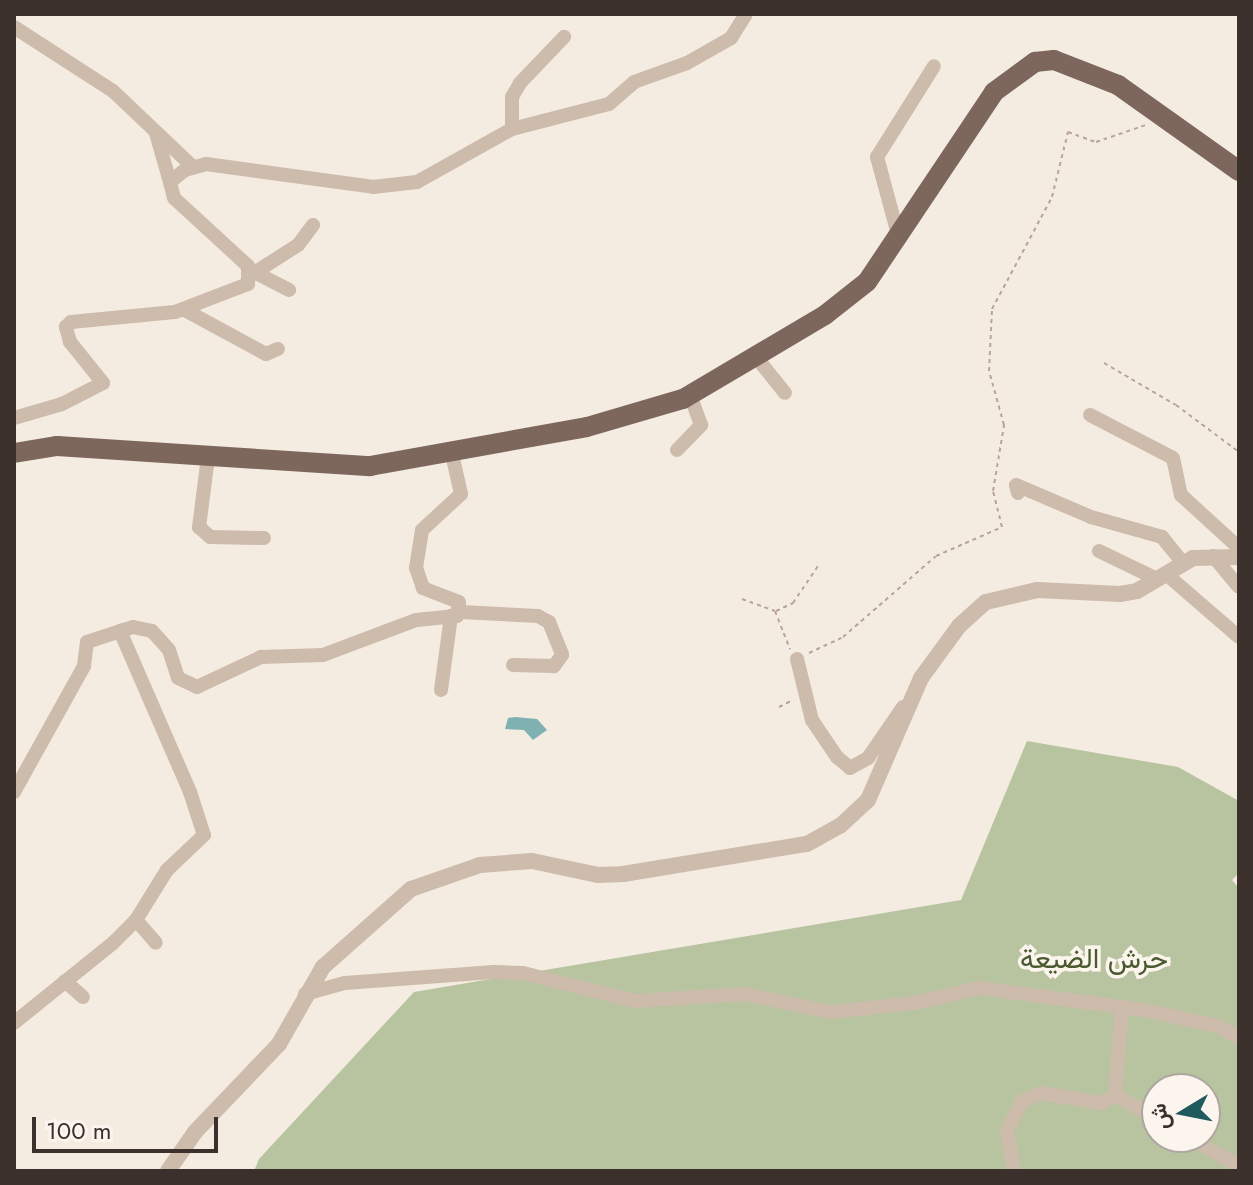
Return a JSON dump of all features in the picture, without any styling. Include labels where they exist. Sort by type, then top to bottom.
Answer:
[{"type":"main road","points":[[14,453],[57,446],[370,466],[452,454],[643,414],[690,395],[756,357],[844,302],[867,282],[899,239],[994,92],[1027,65],[1054,60],[1118,85],[1239,171]]},
{"type":"street","points":[[14,27],[89,73],[193,167],[373,187],[405,185],[512,129],[609,104],[634,82],[687,63],[731,38],[746,14]]},
{"type":"street","points":[[512,129],[512,97],[520,83],[564,37]]},
{"type":"street","points":[[899,239],[877,157],[934,66]]},
{"type":"street","points":[[156,133],[180,208],[254,274],[289,290]]},
{"type":"street","points":[[170,182],[193,167]]},
{"type":"street","points":[[14,418],[62,404],[103,383],[70,342],[66,327],[71,322],[152,317],[241,289],[254,274],[308,236],[313,225]]},
{"type":"street","points":[[183,309],[266,354],[278,349]]},
{"type":"street","points":[[756,357],[785,393]]},
{"type":"street","points":[[677,450],[701,425],[690,395]]},
{"type":"street","points":[[1090,415],[1173,458],[1181,495],[1239,548]]},
{"type":"street","points":[[441,690],[459,602],[423,588],[416,568],[422,530],[461,494],[452,454]]},
{"type":"street","points":[[208,457],[199,527],[210,537],[264,538]]},
{"type":"street","points":[[1018,493],[1016,485],[1091,517],[1162,537],[1182,562]]},
{"type":"street","points":[[1099,551],[1162,576],[1239,637]]},
{"type":"street","points":[[797,659],[812,720],[837,757],[850,768],[868,758],[959,626],[986,602],[1037,590],[1120,594],[1162,576],[1182,562],[1213,556],[1239,557]]},
{"type":"street","points":[[1213,556],[1239,587]]},
{"type":"street","points":[[14,792],[84,666],[87,642],[133,627],[152,631],[169,650],[178,678],[197,687],[261,657],[323,655],[416,620],[456,614],[538,616],[549,622],[562,655],[554,666],[513,665]]},
{"type":"street","points":[[14,1023],[33,1014],[65,981],[136,920],[167,870],[204,835],[190,792],[120,631]]},
{"type":"street","points":[[168,1171],[195,1132],[279,1044],[304,994],[333,955],[391,902],[461,870],[532,861],[598,875],[623,874],[756,856],[821,838],[868,800],[912,693]]},
{"type":"street","points":[[136,920],[156,943]]},
{"type":"street","points":[[304,994],[345,983],[494,972],[523,973],[635,1001],[744,994],[831,1012],[915,1003],[979,988],[1122,1007],[1218,1026],[1239,1038]]},
{"type":"street","points":[[65,981],[83,997]]},
{"type":"street","points":[[1115,1095],[1122,1007]]},
{"type":"street","points":[[1014,1171],[1007,1131],[1021,1102],[1041,1093],[1101,1103],[1115,1095]]},
{"type":"street","points":[[1115,1095],[1141,1110]]},
{"type":"street","points":[[1216,1153],[1239,1166]]},
{"type":"path","points":[[775,611],[780,635],[797,659],[843,637],[936,556],[1002,527],[993,491],[1004,425],[989,371],[992,309],[1052,197],[1068,132],[1096,142],[1165,116]]},
{"type":"path","points":[[1104,363],[1176,405],[1239,452]]},
{"type":"path","points":[[742,599],[775,611],[793,603],[818,566]]},
{"type":"path","points":[[779,707],[806,697]]},
{"type":"green space","name":"حرش الضيعة","points":[[1027,741],[1178,767],[1239,801],[1239,873],[1232,880],[1239,888],[1239,1171],[254,1171],[259,1159],[414,992],[961,900]]},
{"type":"water","points":[[508,718],[537,719],[547,730],[533,740],[524,730],[505,729]]}]
